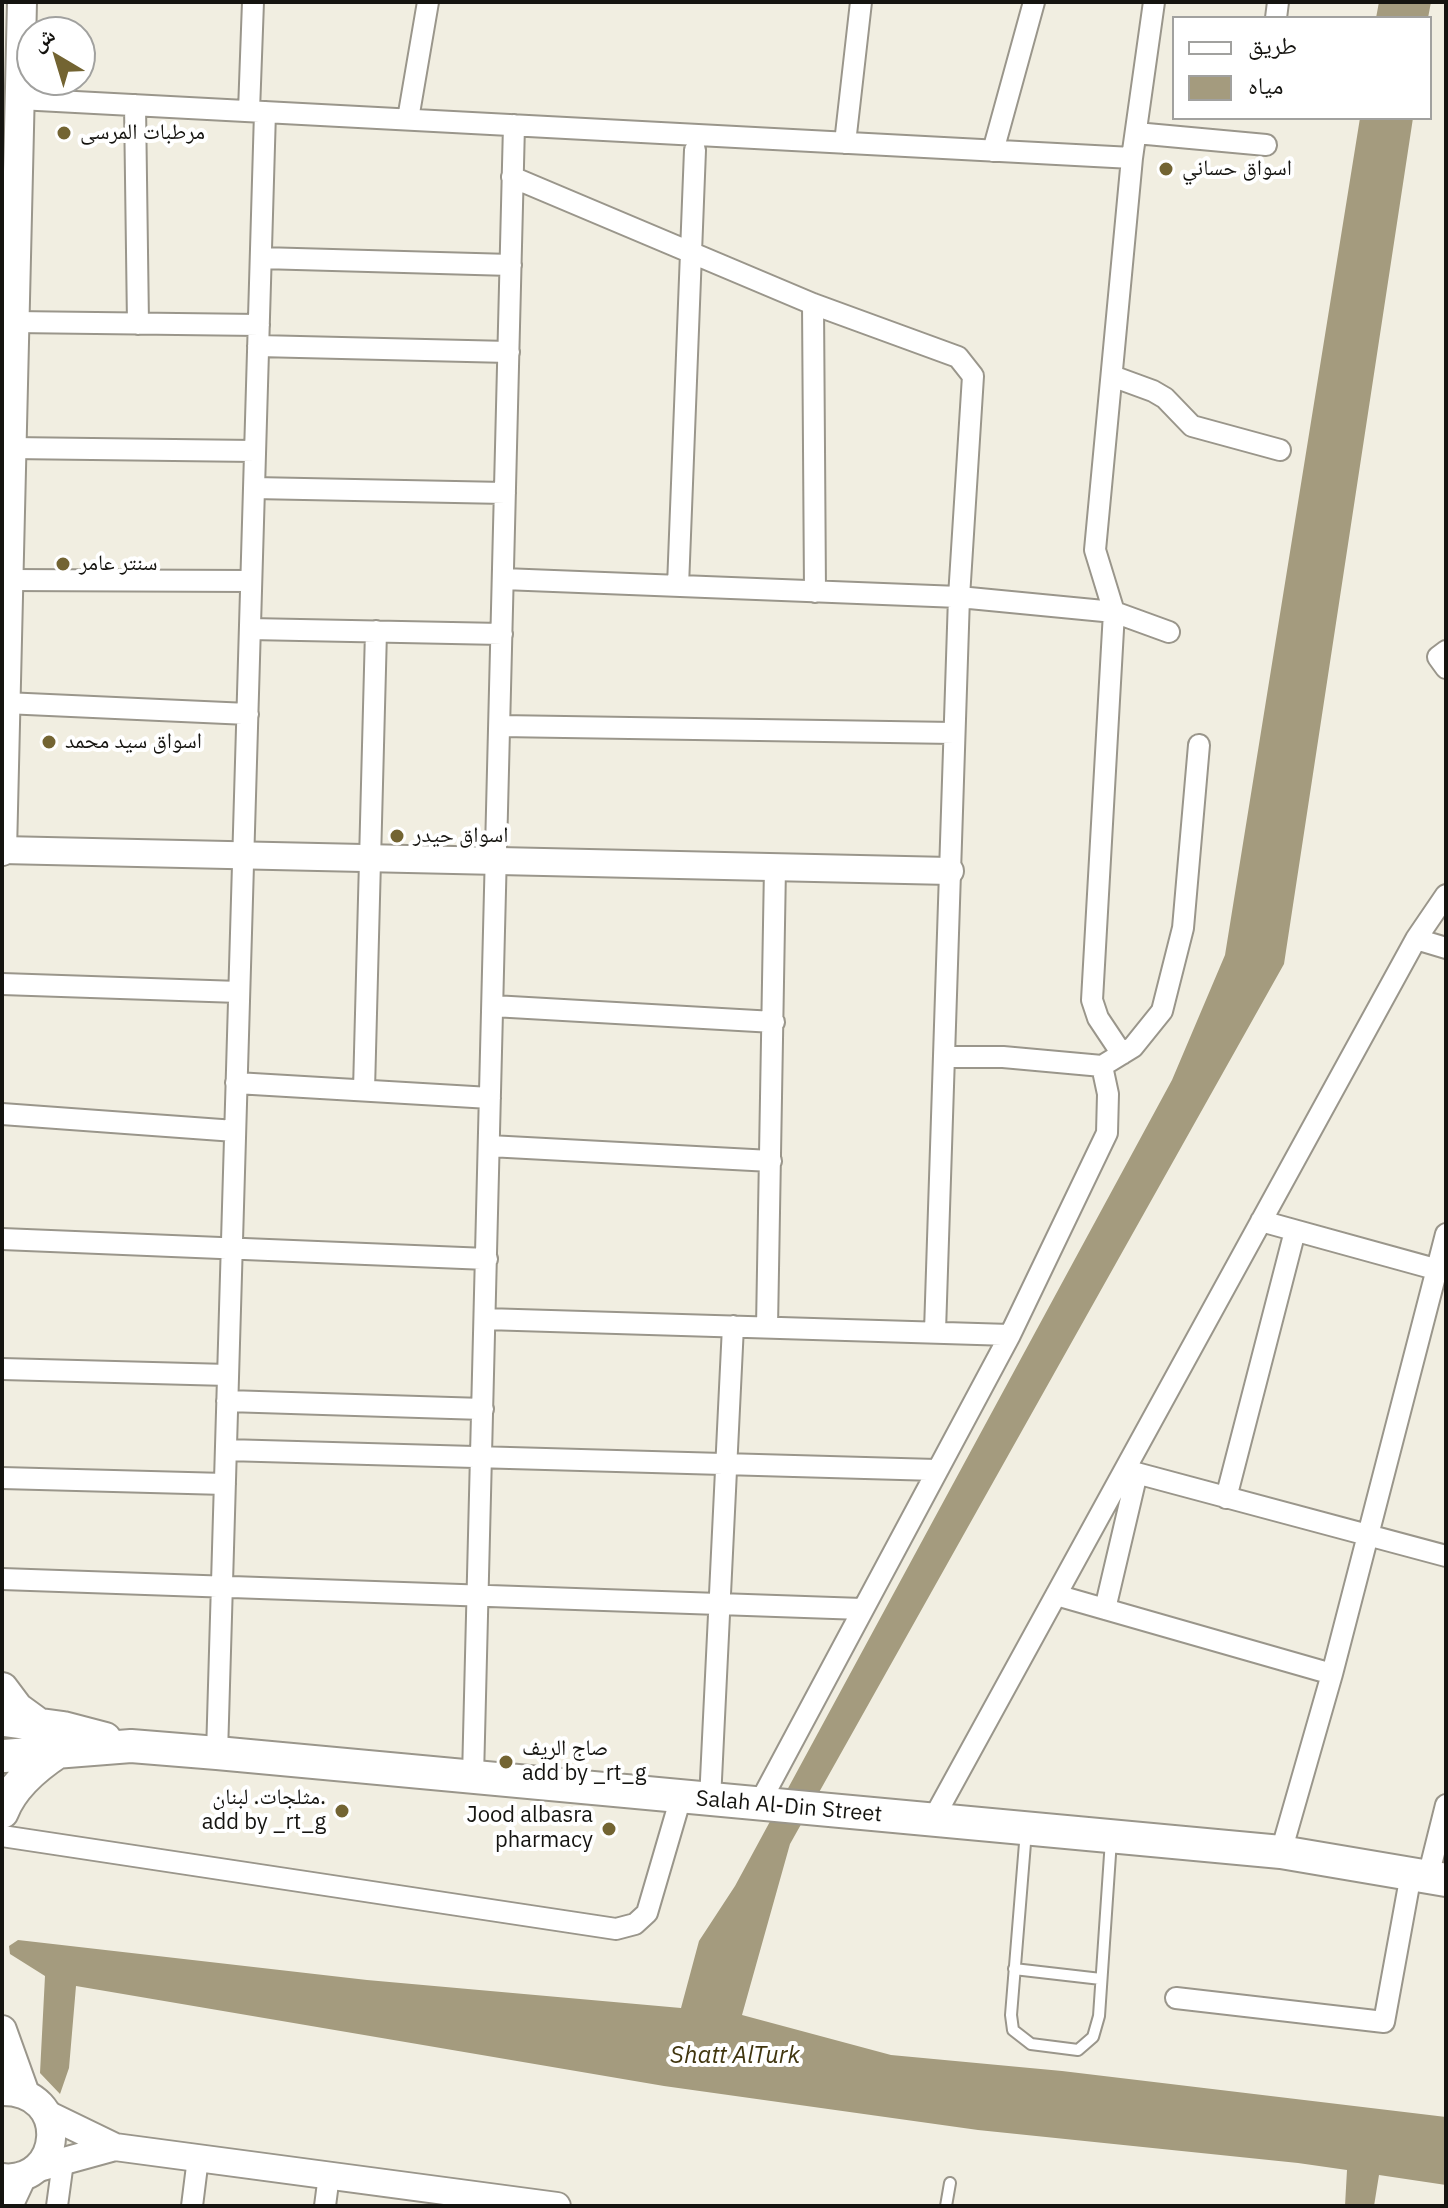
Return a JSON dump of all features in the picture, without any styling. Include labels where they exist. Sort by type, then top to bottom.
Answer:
[{"type":"main road","points":[[2,850],[8,580],[6,496],[11,448],[14,322],[10,175],[19,99],[21,3]]},
{"type":"main road","points":[[3,1709],[10,1738],[3,1762]]},
{"type":"main road","name":"Salah Al-Din Street","points":[[3,1709],[39,1725],[131,1746],[1281,1852],[1428,1877]]},
{"type":"main road","name":"Salah Al-Din Street","points":[[3,1762],[59,1751],[131,1746]]},
{"type":"main road","points":[[2,1812],[28,1775],[59,1751]]},
{"type":"main road","points":[[2,2030],[13,2092],[42,2105],[52,2129],[51,2144],[45,2158],[20,2175],[8,2206]]},
{"type":"street","points":[[217,1753],[261,258],[253,2]]},
{"type":"street","points":[[408,119],[428,2]]},
{"type":"street","points":[[845,143],[861,2]]},
{"type":"street","points":[[993,151],[1034,2]]},
{"type":"street","points":[[1122,1054],[1098,1018],[1092,1000],[1114,612],[1095,550],[1132,158],[1154,2]]},
{"type":"street","points":[[19,99],[1132,158]]},
{"type":"street","points":[[135,105],[138,324]]},
{"type":"street","points":[[473,1777],[514,125]]},
{"type":"street","points":[[1136,133],[1266,145]]},
{"type":"street","points":[[678,586],[695,150]]},
{"type":"street","points":[[512,177],[813,304],[958,357],[973,376],[959,597],[935,1331]]},
{"type":"street","points":[[261,258],[511,265]]},
{"type":"street","points":[[813,304],[815,592]]},
{"type":"street","points":[[14,322],[259,325]]},
{"type":"street","points":[[258,346],[509,352]]},
{"type":"street","points":[[1112,376],[1165,398],[1192,426],[1280,450]]},
{"type":"street","points":[[11,448],[255,451]]},
{"type":"street","points":[[254,488],[505,493]]},
{"type":"street","points":[[503,579],[959,597],[1114,612],[1169,632]]},
{"type":"street","points":[[8,580],[251,581]]},
{"type":"street","points":[[250,629],[502,634]]},
{"type":"street","points":[[364,1090],[376,631]]},
{"type":"street","points":[[5,703],[248,714]]},
{"type":"street","points":[[500,726],[954,733]]},
{"type":"street","points":[[944,1057],[1003,1057],[1102,1066],[1133,1047],[1162,1011],[1183,928],[1199,745]]},
{"type":"street","points":[[2,850],[950,871]]},
{"type":"street","points":[[767,1327],[775,867]]},
{"type":"street","points":[[932,1821],[1056,1595],[1131,1472],[1261,1221],[1416,939],[1446,895]]},
{"type":"street","points":[[1416,939],[1446,948]]},
{"type":"street","points":[[2,984],[239,992]]},
{"type":"street","points":[[493,1006],[774,1022]]},
{"type":"street","points":[[759,1804],[1010,1335],[1107,1133],[1108,1094],[1102,1066]]},
{"type":"street","points":[[236,1083],[490,1098]]},
{"type":"street","points":[[2,1114],[235,1131]]},
{"type":"street","points":[[489,1146],[771,1161]]},
{"type":"street","points":[[1261,1221],[1441,1270]]},
{"type":"street","points":[[1226,1498],[1295,1231]]},
{"type":"street","points":[[1281,1852],[1441,1270],[1446,1234]]},
{"type":"street","points":[[2,1239],[487,1259]]},
{"type":"street","points":[[485,1319],[1010,1335]]},
{"type":"street","points":[[2,1836],[616,1929],[635,1924],[647,1913],[696,1798],[720,1604],[733,1326]]},
{"type":"street","points":[[2,1369],[228,1375]]},
{"type":"street","points":[[227,1401],[483,1409]]},
{"type":"street","points":[[226,1450],[936,1470]]},
{"type":"street","points":[[1131,1472],[1446,1556]]},
{"type":"street","points":[[1105,1609],[1131,1472]]},
{"type":"street","points":[[2,1478],[225,1484]]},
{"type":"street","points":[[2,1579],[862,1609]]},
{"type":"street","points":[[1056,1595],[1332,1674]]},
{"type":"street","points":[[1176,1998],[1384,2022],[1428,1877],[1446,1805]]},
{"type":"street","points":[[47,2114],[115,2147],[329,2175],[451,2199],[557,2206]]},
{"type":"street","points":[[20,2175],[115,2147]]},
{"type":"street","points":[[192,2206],[198,2158]]},
{"type":"street","points":[[57,2206],[63,2162]]},
{"type":"street","points":[[325,2206],[329,2175]]},
{"type":"lane","points":[[1026,1829],[1011,2015],[1013,2030],[1031,2044],[1078,2050],[1093,2037],[1099,2016],[1111,1837]]},
{"type":"lane","points":[[1014,1969],[1101,1979]]},
{"type":"lane","points":[[946,2206],[950,2183]]},
{"type":"water","points":[[1379,2],[1431,2],[1428,16],[1376,16]]},
{"type":"water","name":"Shatt AlTurk","points":[[1360,120],[1413,120],[1284,964],[790,1844],[742,2015],[891,2055],[1062,2071],[1446,2117],[1446,2185],[1379,2175],[1374,2206],[1345,2206],[1347,2170],[978,2130],[664,2086],[76,1986],[69,2068],[60,2094],[40,2073],[45,1976],[10,1954],[9,1946],[18,1940],[367,1980],[681,2008],[699,1941],[735,1886],[1172,1080],[1225,955]]},
{"type":"place","name":"مرطبات المرسى","points":[[64,133]]},
{"type":"place","name":"اسواق حساني","points":[[1166,169]]},
{"type":"place","name":"سنتر عامر","points":[[63,564]]},
{"type":"place","name":"اسواق سيد محمد","points":[[49,742]]},
{"type":"place","name":"اسواق حيدر","points":[[397,836]]},
{"type":"place","name":"صاج الريف add by _rt_g","points":[[506,1762]]},
{"type":"place","name":"مثلجات. لبنان. add by _rt_g","points":[[342,1811]]},
{"type":"place","name":"Jood albasra pharmacy","points":[[609,1829]]}]
